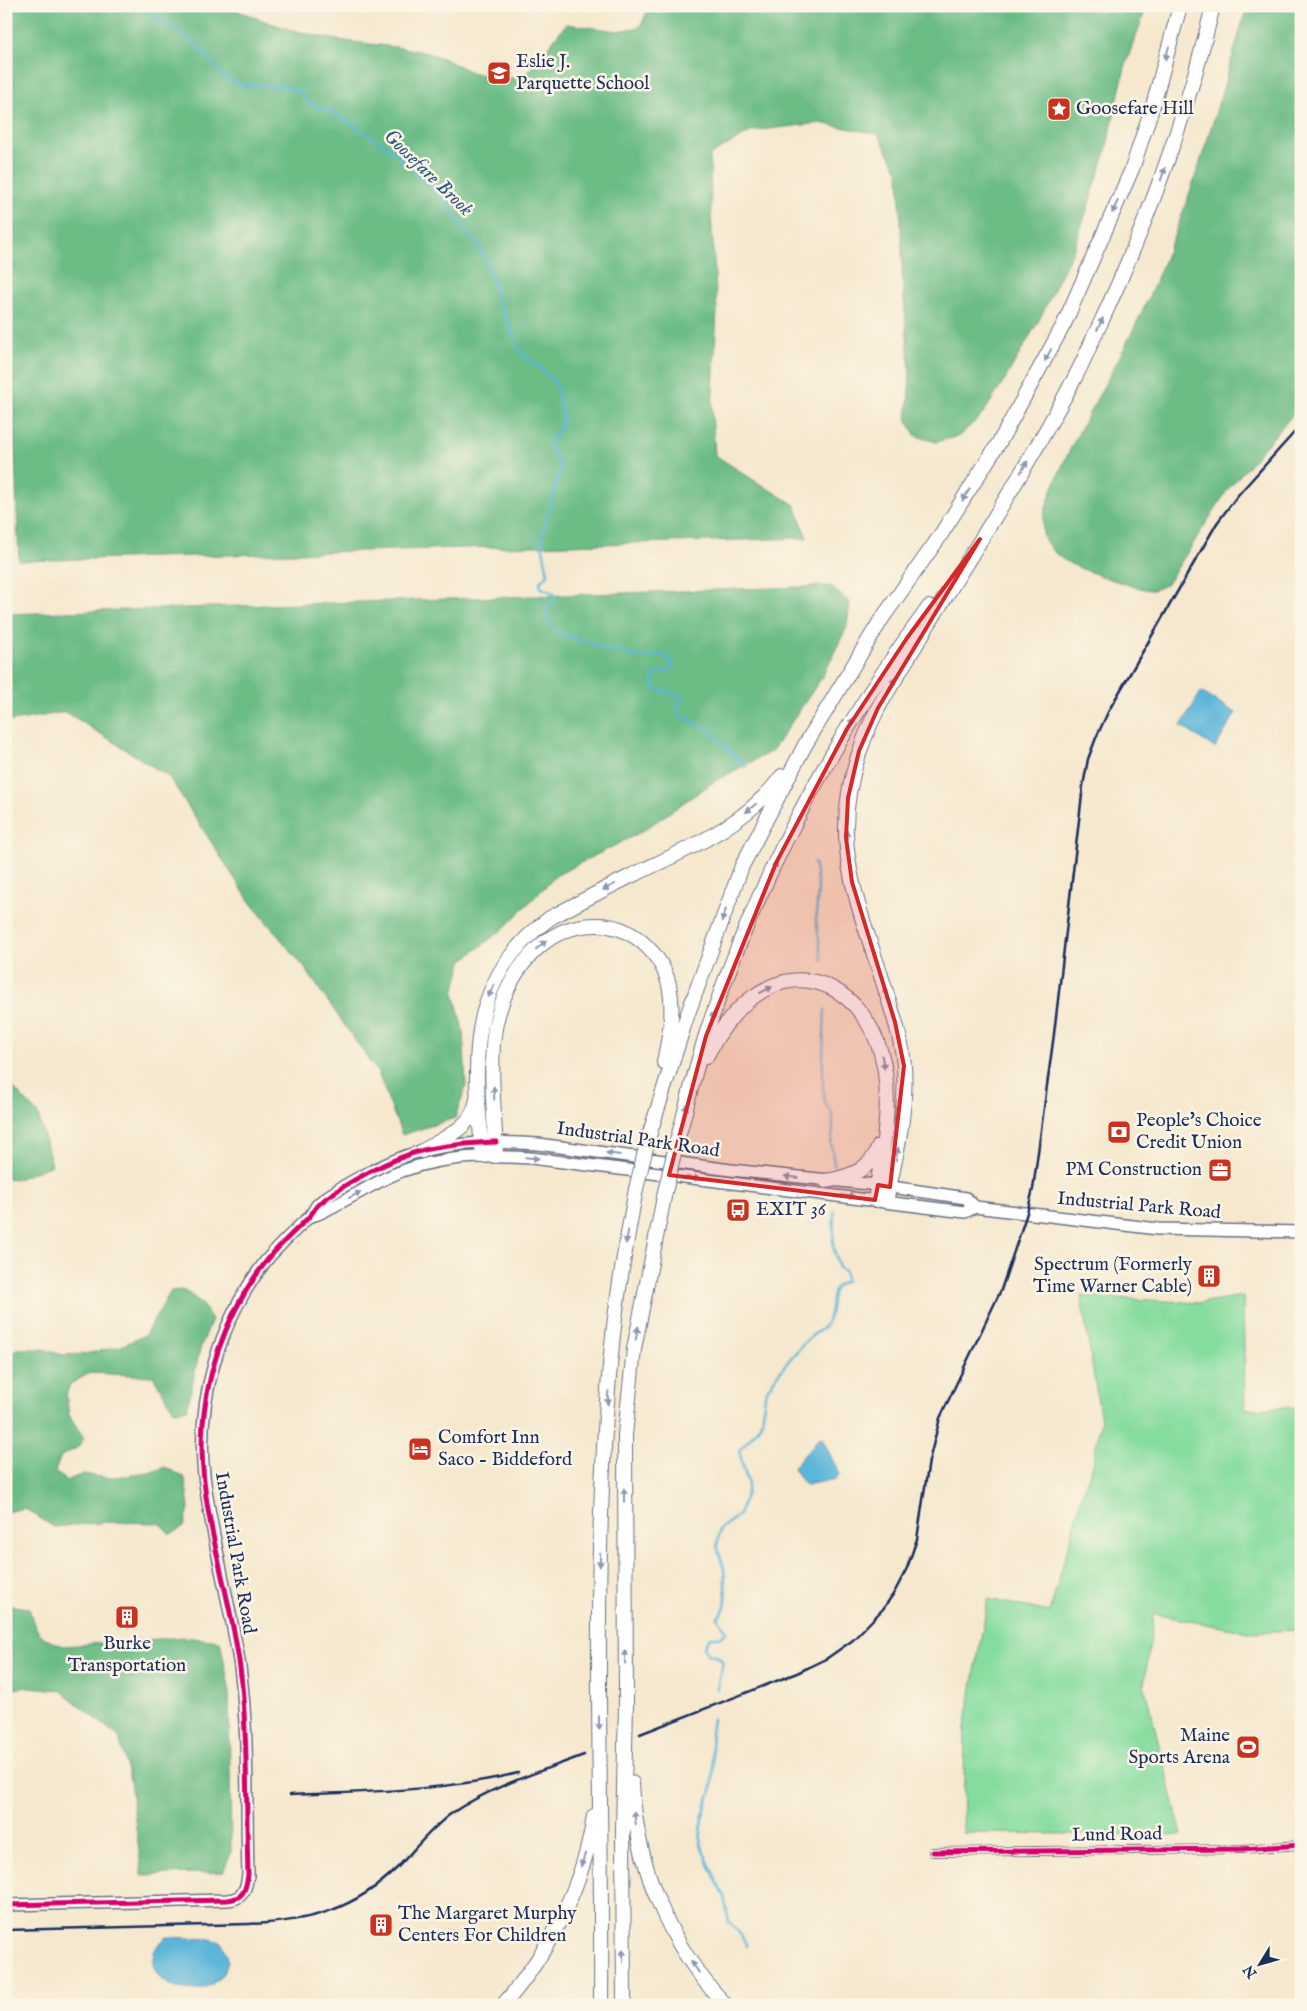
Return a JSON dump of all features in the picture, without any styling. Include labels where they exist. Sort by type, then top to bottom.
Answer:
[{"type":"highway","points":[[648,1139],[687,1016],[742,866],[805,745],[881,620],[938,539],[1000,441],[1064,324],[1132,169],[1154,102],[1180,6]]},
{"type":"highway","points":[[884,1186],[895,1168],[901,1127],[904,1066],[896,1022],[852,882],[846,838],[848,798],[859,751],[878,708],[1031,456],[1074,380],[1125,271],[1162,180],[1185,109],[1213,6]]},
{"type":"highway","points":[[624,2005],[625,1426],[634,1349],[677,1141],[706,1036],[745,933],[809,795],[847,729],[901,646],[980,538]]},
{"type":"highway","points":[[489,1149],[479,1086],[477,1048],[484,1007],[502,969],[526,937],[563,910],[725,828],[750,809],[771,789],[805,745]]},
{"type":"highway","points":[[489,1149],[496,1023],[504,998],[519,970],[539,947],[565,930],[587,924],[604,925],[618,928],[634,935],[650,949],[659,961],[670,990],[671,1017],[668,1043],[625,1246],[610,1366],[601,1529],[598,1778],[601,2005]]},
{"type":"highway","points":[[693,1082],[716,1039],[746,1002],[760,992],[790,982],[814,982],[829,986],[846,996],[864,1015],[873,1031],[881,1053],[886,1078],[884,1186],[881,1200]]},
{"type":"highway","points":[[422,1151],[458,1131],[470,1119],[476,1103],[479,1086]]},
{"type":"highway","points":[[826,1181],[852,1174],[869,1164],[879,1149],[884,1129]]},
{"type":"highway","points":[[626,1706],[635,1819],[649,1876],[667,1921],[685,1953],[709,1986],[726,2005]]},
{"type":"highway","points":[[503,2005],[516,1990],[545,1948],[574,1889],[592,1826],[598,1778]]},
{"type":"street","name":"Industrial Park Road","points":[[6,1905],[227,1900],[239,1897],[246,1889],[248,1875],[243,1702],[237,1647],[206,1494],[202,1450],[204,1410],[212,1368],[238,1302],[266,1262],[289,1235],[311,1216],[320,1202],[353,1181],[422,1151],[489,1149],[538,1144],[826,1181],[884,1186],[966,1198],[976,1207]]},
{"type":"street","name":"Industrial Park Road","points":[[311,1216],[386,1178],[439,1160],[489,1149],[531,1158],[881,1200],[965,1212],[976,1207],[1158,1229],[1301,1232]]},
{"type":"street","name":"Lund Road","points":[[933,1852],[1242,1849],[1301,1845]]},
{"type":"highlighted area","points":[[980,539],[878,708],[859,751],[848,798],[846,838],[852,882],[895,1022],[904,1066],[890,1187],[878,1185],[875,1200],[669,1175],[706,1036],[776,863],[847,729],[907,638]]},
{"type":"green space","points":[[6,6],[227,6],[292,30],[345,41],[422,52],[439,57],[472,72],[512,78],[525,77],[566,24],[618,31],[640,27],[650,6],[1147,6],[1126,63],[1105,155],[1074,249],[1039,320],[1004,381],[982,415],[959,436],[936,442],[916,436],[907,421],[910,374],[903,287],[899,173],[878,134],[820,123],[752,131],[710,155],[711,213],[717,310],[712,413],[715,455],[795,505],[807,538],[19,561],[6,226]]},
{"type":"green space","points":[[1247,6],[1301,6],[1301,405],[1228,489],[1167,584],[1153,590],[1101,576],[1064,560],[1050,548],[1044,538],[1043,519],[1048,501],[1065,460],[1132,332],[1171,243],[1207,142]]},
{"type":"green space","points":[[830,586],[850,603],[847,627],[822,677],[772,751],[715,781],[641,832],[557,875],[503,929],[462,961],[454,993],[463,1030],[466,1087],[455,1118],[402,1135],[378,1073],[304,967],[250,902],[169,777],[66,712],[6,722],[6,614]]},
{"type":"green space","points":[[6,1080],[38,1114],[52,1165],[17,1179],[6,1178]]},
{"type":"green space","points":[[184,1290],[200,1302],[212,1319],[200,1349],[187,1409],[174,1411],[153,1376],[90,1373],[70,1384],[66,1395],[69,1415],[84,1438],[77,1448],[61,1456],[55,1471],[66,1481],[83,1474],[107,1478],[149,1473],[165,1467],[185,1478],[189,1508],[184,1527],[170,1534],[159,1523],[108,1522],[54,1527],[24,1508],[6,1512],[6,1355],[17,1349],[43,1349],[63,1355],[84,1354],[119,1347],[145,1335],[171,1291]]},
{"type":"green space","points":[[1081,1296],[1199,1303],[1243,1296],[1245,1409],[1301,1407],[1301,1630],[1248,1632],[1154,1614],[1144,1685],[1182,1835],[963,1833],[965,1727],[988,1599],[1050,1612],[1083,1492],[1093,1464],[1101,1420]]},
{"type":"green space","points":[[6,1605],[29,1608],[36,1629],[44,1637],[64,1646],[184,1637],[220,1641],[229,1687],[231,1852],[223,1872],[142,1875],[130,1780],[119,1737],[60,1690],[28,1687],[6,1690]]},
{"type":"water","points":[[1201,692],[1236,713],[1215,748],[1181,726]]},
{"type":"water","points":[[819,1438],[822,1438],[840,1475],[835,1479],[806,1485],[793,1468]]},
{"type":"water","points":[[167,1937],[209,1939],[221,1942],[228,1958],[223,1973],[214,1983],[202,1988],[188,1989],[175,1987],[164,1981],[156,1972],[153,1961],[156,1948]]},
{"type":"waterway","name":"Goosefare Brook","points":[[138,6],[192,40],[223,76],[242,85],[281,86],[299,91],[310,105],[330,111],[385,145],[439,194],[484,254],[499,304],[521,353],[556,384],[563,418],[562,425],[549,442],[561,467],[541,539],[548,574],[540,582],[541,588],[554,593],[554,599],[545,610],[549,622],[562,635],[599,646],[608,651],[618,649],[639,658],[663,655],[671,660],[673,666],[653,677],[656,688],[681,698],[677,710],[682,716],[708,729],[746,767]]},
{"type":"waterway","name":"Goosefare Brook","points":[[814,863],[818,886],[816,919],[822,961]]},
{"type":"waterway","name":"Goosefare Brook","points":[[825,1010],[823,1089],[825,1103],[833,1115],[831,1143],[834,1165]]},
{"type":"waterway","name":"Goosefare Brook","points":[[717,1689],[723,1662],[718,1657],[708,1654],[704,1647],[710,1637],[720,1637],[727,1632],[718,1618],[725,1608],[726,1598],[724,1569],[717,1546],[720,1529],[739,1515],[747,1492],[748,1484],[739,1451],[760,1425],[767,1390],[801,1346],[826,1324],[831,1312],[835,1289],[839,1284],[846,1281],[845,1271],[839,1268],[833,1246],[834,1212]]},
{"type":"waterway","name":"Goosefare Brook","points":[[713,1719],[711,1732],[713,1784],[702,1818],[700,1844],[724,1897],[729,1922],[741,1935],[747,1946]]},
{"type":"railway","points":[[640,1734],[797,1673],[826,1659],[853,1640],[883,1609],[907,1568],[917,1539],[929,1461],[940,1418],[1001,1290],[1027,1213],[1033,1189],[1054,1034],[1083,786],[1088,759],[1109,710],[1217,523],[1238,495],[1301,425]]},
{"type":"railway","points":[[6,1930],[271,1923],[330,1911],[365,1894],[382,1882],[424,1838],[452,1813],[467,1803],[516,1780],[584,1755]]},
{"type":"railway","points":[[290,1795],[433,1787],[462,1784],[518,1773]]},
{"type":"cycle path","points":[[6,1905],[227,1900],[237,1898],[243,1893],[248,1875],[246,1751],[241,1676],[232,1619],[207,1506],[202,1449],[206,1399],[218,1351],[238,1305],[265,1263],[317,1206],[329,1196],[369,1172],[411,1154],[442,1147],[496,1142]]},
{"type":"cycle path","points":[[933,1852],[1242,1849],[1301,1845]]},
{"type":"place","name":"Eslie J. Parquette School","points":[[499,73]]},
{"type":"place","name":"Goosefare Hill","points":[[1059,109]]},
{"type":"place","name":"People's Choice Credit Union","points":[[1119,1132]]},
{"type":"place","name":"PM Construction","points":[[1220,1170]]},
{"type":"place","name":"EXIT 36","points":[[738,1210]]},
{"type":"place","name":"Spectrum (Formerly Time Warner Cable)","points":[[1209,1276]]},
{"type":"place","name":"Comfort Inn Saco - Biddeford","points":[[420,1449]]},
{"type":"place","name":"Burke Transportation","points":[[127,1617]]},
{"type":"place","name":"Maine Sports Arena","points":[[1248,1747]]},
{"type":"place","name":"The Margaret Murphy Centers For Children","points":[[381,1925]]}]
